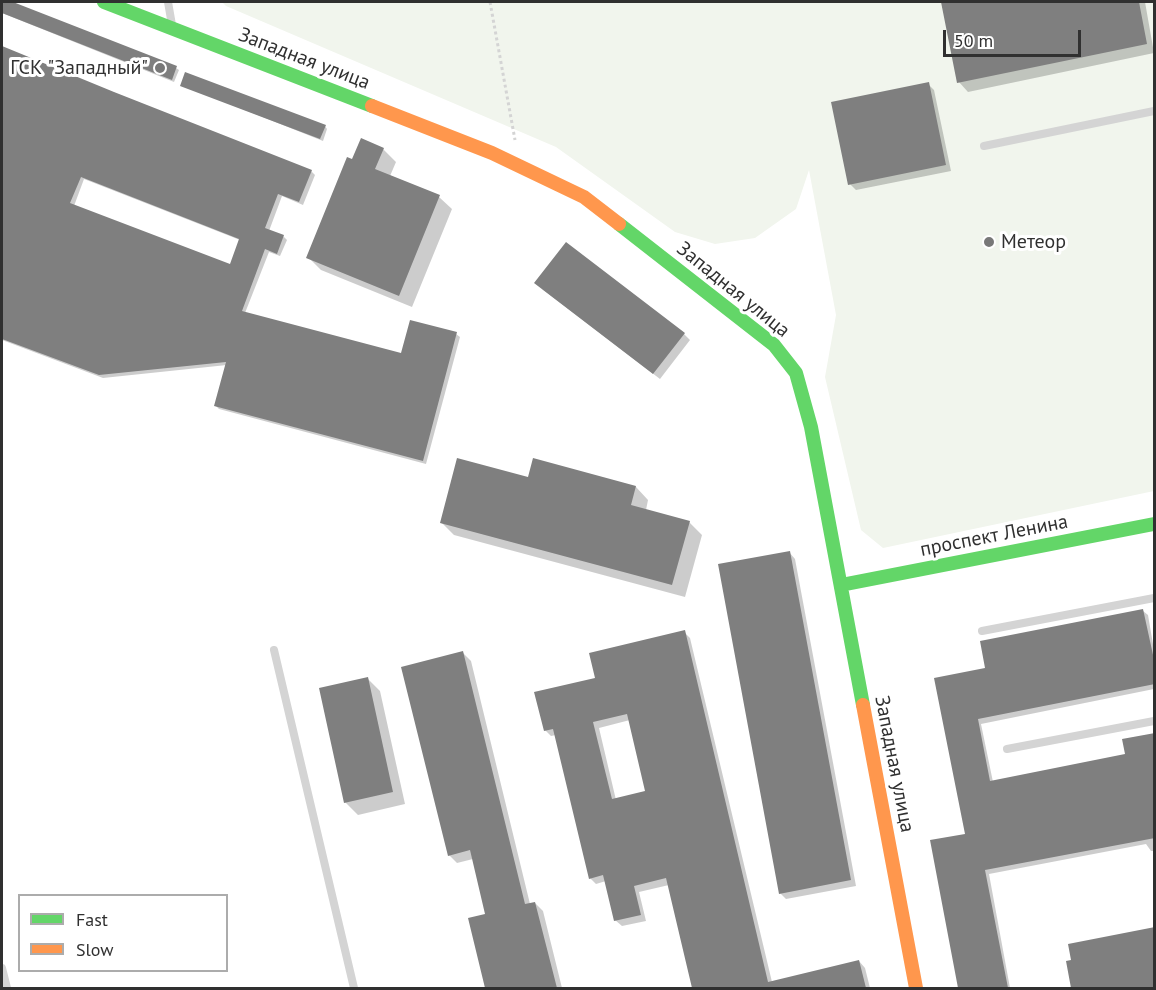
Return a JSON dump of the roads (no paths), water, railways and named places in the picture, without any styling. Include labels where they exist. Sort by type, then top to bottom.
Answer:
[{"type":"street","name":"Западная улица","points":[[104,2],[492,153],[584,197],[774,345],[796,374],[811,427],[916,988]]},
{"type":"street","name":"проспект Ленина","points":[[841,585],[1155,524]]},
{"type":"lane","points":[[168,2],[172,28]]},
{"type":"lane","points":[[984,146],[1155,111]]},
{"type":"lane","points":[[982,631],[1155,598]]},
{"type":"lane","points":[[274,650],[354,988]]},
{"type":"lane","points":[[1007,749],[1155,721]]},
{"type":"lane","points":[[2,968],[7,988]]},
{"type":"place","name":"ГСК \"Западный\"","points":[[160,68]]},
{"type":"place","name":"Метеор","points":[[989,242]]}]
